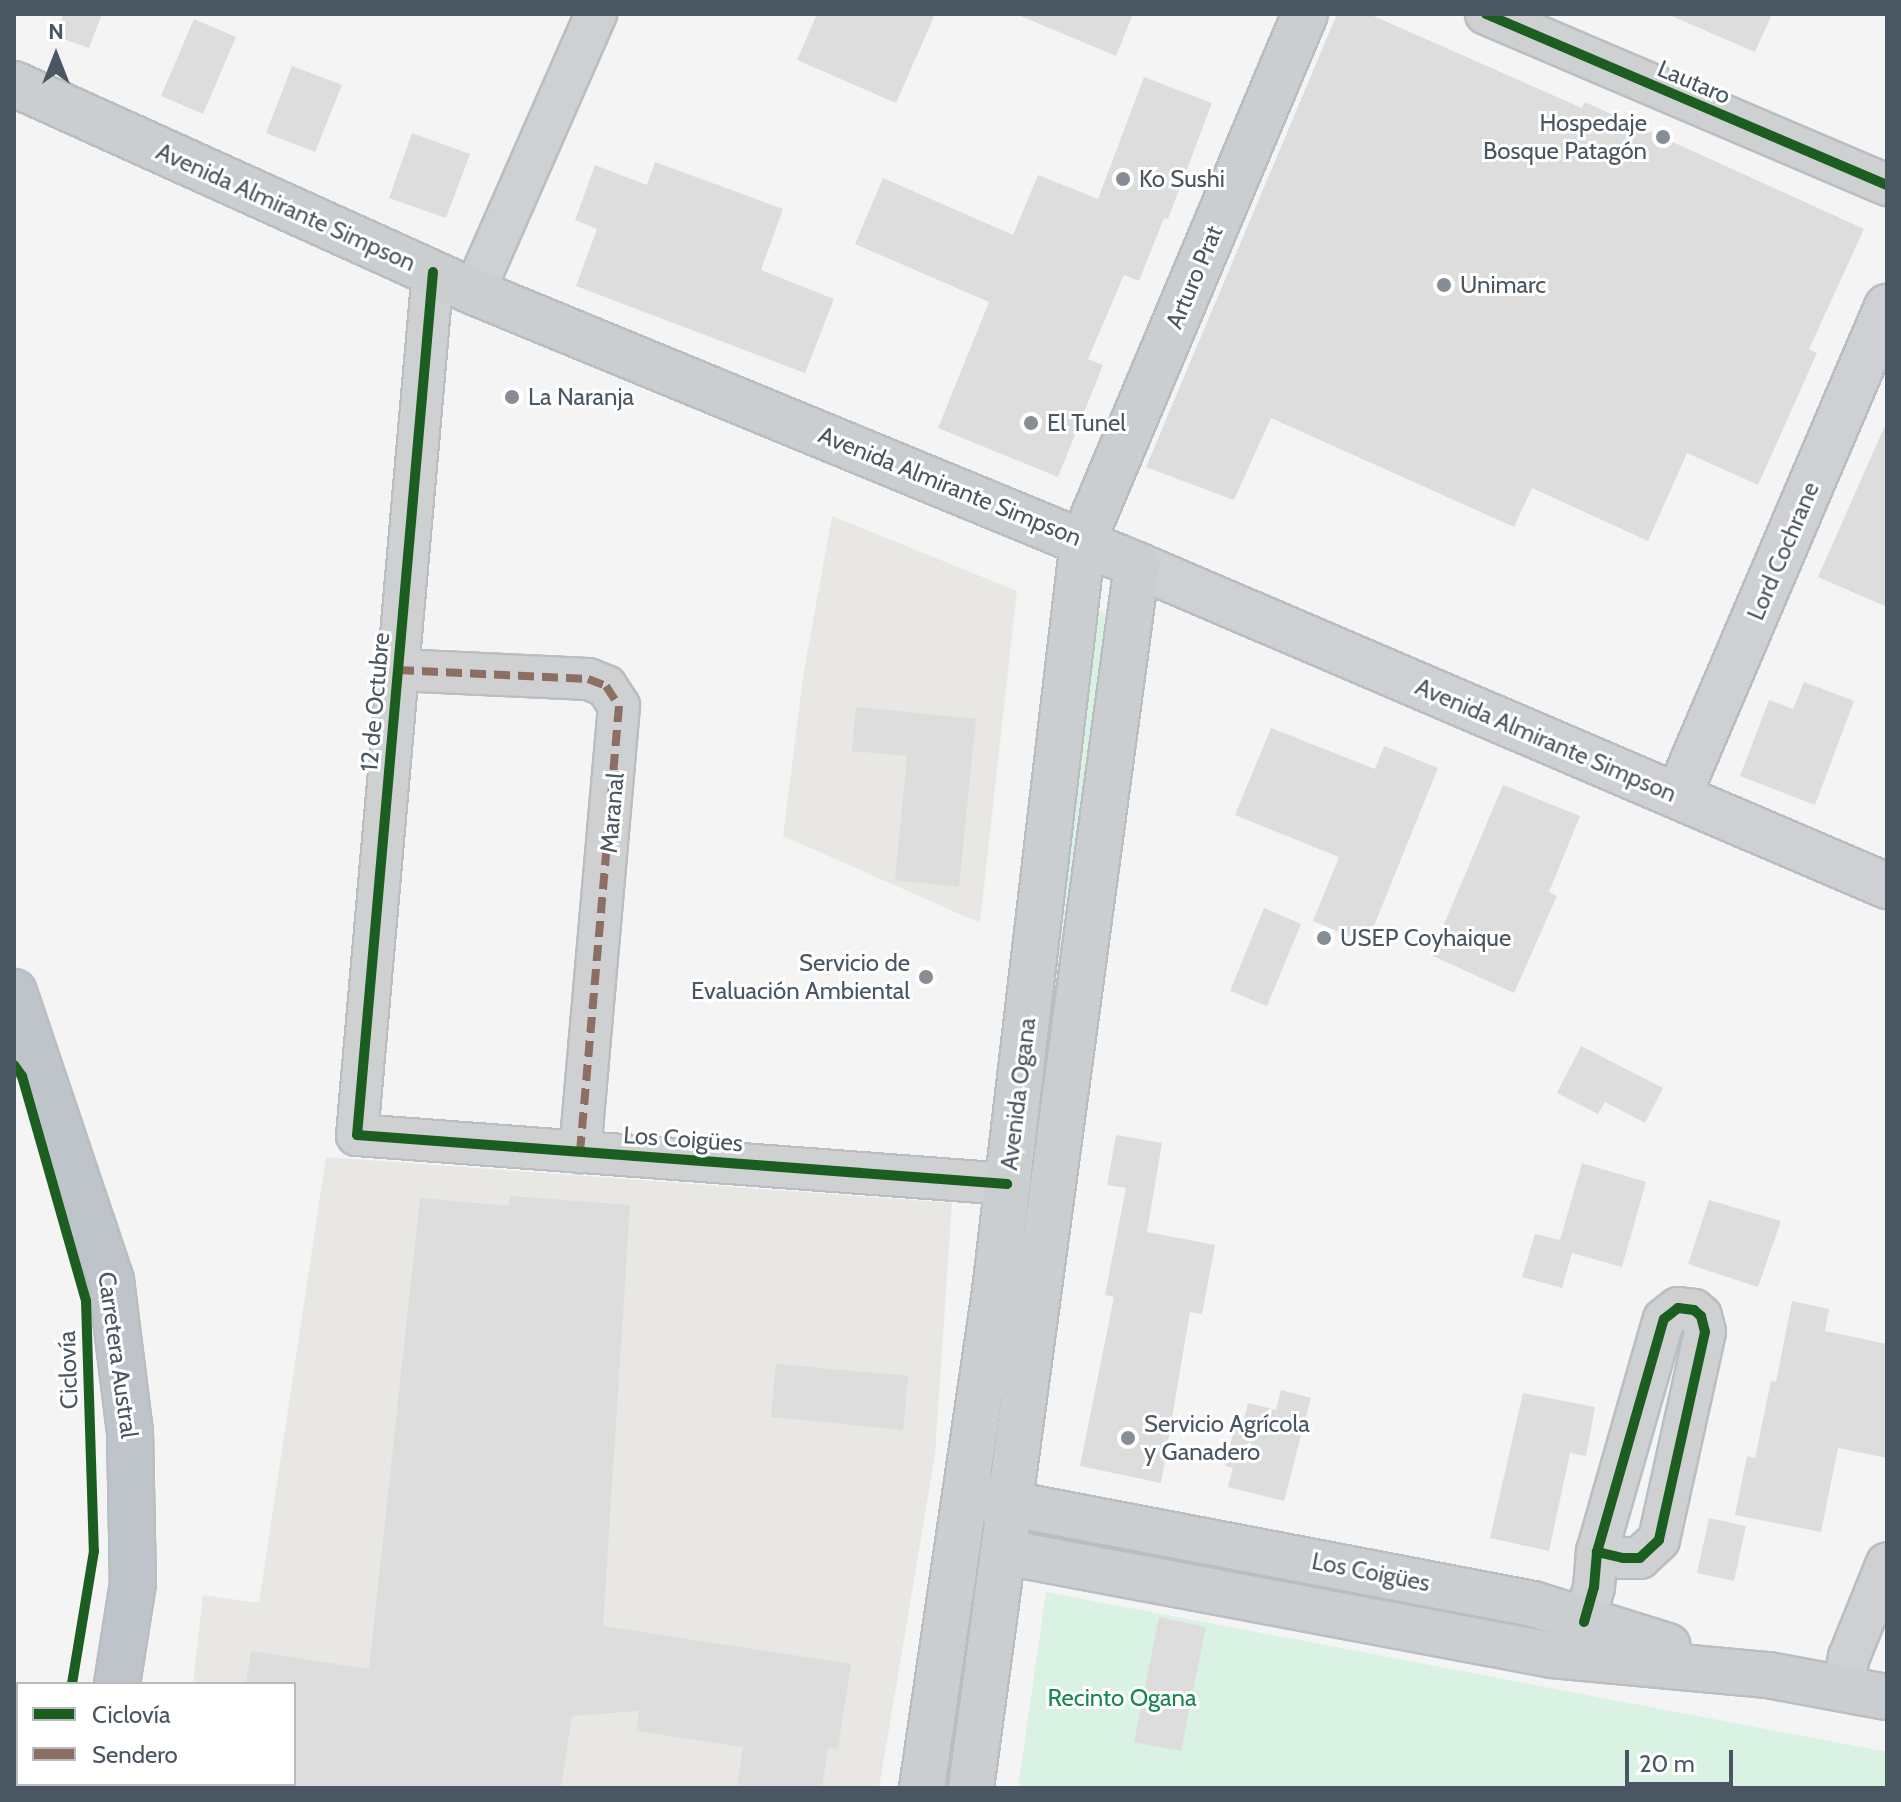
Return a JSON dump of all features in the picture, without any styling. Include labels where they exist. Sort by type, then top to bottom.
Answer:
[{"type":"highway","name":"Carretera Austral","points":[[14,992],[111,1280],[130,1432],[133,1568],[117,1682]]},
{"type":"main road","name":"Arturo Prat","points":[[1083,541],[1305,14]]},
{"type":"main road","name":"Avenida Almirante Simpson","points":[[14,84],[474,292],[1083,541],[1887,886]]},
{"type":"main road","name":"Lord Cochrane","points":[[1678,796],[1887,307]]},
{"type":"main road","name":"Avenida Ogana","points":[[922,1788],[967,1496],[1083,541]]},
{"type":"main road","name":"Avenida Ogana","points":[[971,1788],[1012,1502],[1055,1147],[1137,565]]},
{"type":"main road","name":"Los Coigües","points":[[967,1496],[1012,1502],[1533,1604],[1584,1622],[1768,1675]]},
{"type":"main road","name":"Los Coigües","points":[[1004,1552],[1552,1655],[1768,1675],[1887,1697]]},
{"type":"street","points":[[474,292],[596,14]]},
{"type":"street","name":"Lautaro","points":[[1486,14],[1887,185]]},
{"type":"street","name":"12 de Octubre","points":[[357,1135],[433,272]]},
{"type":"street","name":"Maranal","points":[[398,670],[588,679],[606,686],[619,706],[580,1152]]},
{"type":"street","name":"Los Coigües","points":[[357,1135],[1007,1184]]},
{"type":"street","points":[[1584,1622],[1594,1587],[1597,1552],[1664,1319],[1678,1308],[1694,1310],[1701,1316],[1705,1332],[1659,1540],[1640,1558],[1597,1552]]},
{"type":"street","points":[[1843,1687],[1849,1657],[1887,1563]]},
{"type":"shaded area","points":[[832,516],[1017,591],[980,923],[783,836],[803,677]]},
{"type":"shaded area","points":[[326,1157],[952,1203],[935,1455],[879,1788],[176,1788],[296,1786],[296,1682],[193,1682],[203,1595],[259,1603]]},
{"type":"green space","points":[[1097,610],[1107,613],[1111,620],[1040,1119],[1040,1025]]},
{"type":"green space","points":[[1053,1527],[1536,1625],[1537,1632],[1049,1544]]},
{"type":"green space","name":"Recinto Ogana","points":[[1046,1592],[1887,1752],[1887,1788],[1018,1788]]},
{"type":"building","points":[[64,14],[102,14],[89,48],[55,36]]},
{"type":"building","points":[[817,14],[935,14],[896,103],[797,60]]},
{"type":"building","points":[[1016,14],[1133,14],[1116,56]]},
{"type":"building","name":"Unimarc","points":[[1337,14],[1369,14],[1582,108],[1585,102],[1864,229],[1809,349],[1817,353],[1758,485],[1687,453],[1648,541],[1532,488],[1514,527],[1271,418],[1234,500],[1146,467]]},
{"type":"building","points":[[1667,14],[1772,14],[1755,52]]},
{"type":"building","points":[[194,19],[236,37],[203,114],[161,96]]},
{"type":"building","points":[[292,66],[342,85],[315,152],[266,133]]},
{"type":"building","points":[[1144,77],[1212,103],[1168,219],[1164,218],[1139,281],[1124,275],[1088,359],[1103,365],[1058,477],[938,428],[989,302],[855,244],[883,178],[1013,235],[1038,175],[1098,199]]},
{"type":"building","points":[[412,133],[470,154],[446,218],[389,198]]},
{"type":"building","points":[[655,162],[783,209],[761,270],[834,299],[805,373],[576,286],[597,229],[575,220],[595,165],[647,185]]},
{"type":"building","points":[[1887,421],[1887,607],[1818,577]]},
{"type":"building","points":[[1804,682],[1854,701],[1815,805],[1740,776],[1769,700],[1793,709]]},
{"type":"building","points":[[856,707],[976,719],[959,887],[895,880],[907,756],[852,751]]},
{"type":"building","points":[[1271,728],[1375,769],[1384,746],[1438,768],[1367,943],[1313,921],[1339,857],[1235,815]]},
{"type":"building","points":[[1503,785],[1580,816],[1549,892],[1557,896],[1514,993],[1431,955]]},
{"type":"building","points":[[1264,908],[1301,924],[1267,1006],[1230,991]]},
{"type":"building","points":[[1581,1046],[1663,1088],[1645,1123],[1605,1102],[1598,1114],[1557,1093]]},
{"type":"building","points":[[1116,1135],[1162,1143],[1147,1232],[1215,1245],[1202,1314],[1190,1312],[1161,1483],[1080,1466],[1114,1297],[1105,1295],[1126,1188],[1107,1185]]},
{"type":"building","points":[[1582,1163],[1646,1182],[1622,1267],[1572,1253],[1562,1288],[1522,1277],[1535,1234],[1560,1240]]},
{"type":"building","points":[[510,1196],[630,1205],[603,1626],[851,1664],[838,1749],[828,1748],[822,1788],[737,1788],[743,1747],[636,1731],[639,1711],[572,1716],[561,1788],[294,1788],[296,1682],[246,1682],[251,1651],[369,1669],[420,1198],[510,1206]]},
{"type":"building","points":[[1709,1200],[1781,1221],[1758,1287],[1688,1264]]},
{"type":"building","points":[[1792,1301],[1829,1309],[1825,1331],[1887,1344],[1887,1458],[1838,1448],[1821,1532],[1735,1515],[1747,1456],[1755,1458],[1771,1381],[1776,1382]]},
{"type":"building","points":[[776,1364],[908,1376],[903,1430],[771,1417]]},
{"type":"building","points":[[1281,1390],[1311,1398],[1284,1501],[1228,1487],[1233,1468],[1225,1466],[1235,1426],[1242,1427],[1248,1403],[1276,1410]]},
{"type":"building","points":[[1523,1393],[1595,1407],[1586,1456],[1570,1453],[1549,1551],[1490,1538]]},
{"type":"building","points":[[1709,1518],[1746,1526],[1734,1581],[1697,1573]]},
{"type":"building","points":[[1159,1617],[1206,1627],[1181,1751],[1134,1742]]},
{"type":"marked path","points":[[398,670],[588,679],[606,686],[619,706],[580,1152]]},
{"type":"cycle path","points":[[1486,14],[1887,185]]},
{"type":"cycle path","points":[[433,272],[357,1135],[1007,1184]]},
{"type":"cycle path","name":"Ciclovía","points":[[14,1065],[22,1076],[86,1301],[94,1551],[72,1682]]},
{"type":"cycle path","points":[[1584,1622],[1594,1587],[1597,1552],[1664,1319],[1678,1308],[1694,1310],[1701,1316],[1705,1332],[1659,1540],[1640,1558],[1597,1552]]},
{"type":"place","name":"Hospedaje Bosque Patagón","points":[[1663,137]]},
{"type":"place","name":"Ko Sushi","points":[[1123,179]]},
{"type":"place","name":"Unimarc","points":[[1444,285]]},
{"type":"place","name":"La Naranja","points":[[512,397]]},
{"type":"place","name":"El Tunel","points":[[1031,423]]},
{"type":"place","name":"USEP Coyhaique","points":[[1324,938]]},
{"type":"place","name":"Servicio de Evaluación Ambiental","points":[[926,977]]},
{"type":"place","name":"Servicio Agrícola y Ganadero","points":[[1128,1438]]}]
